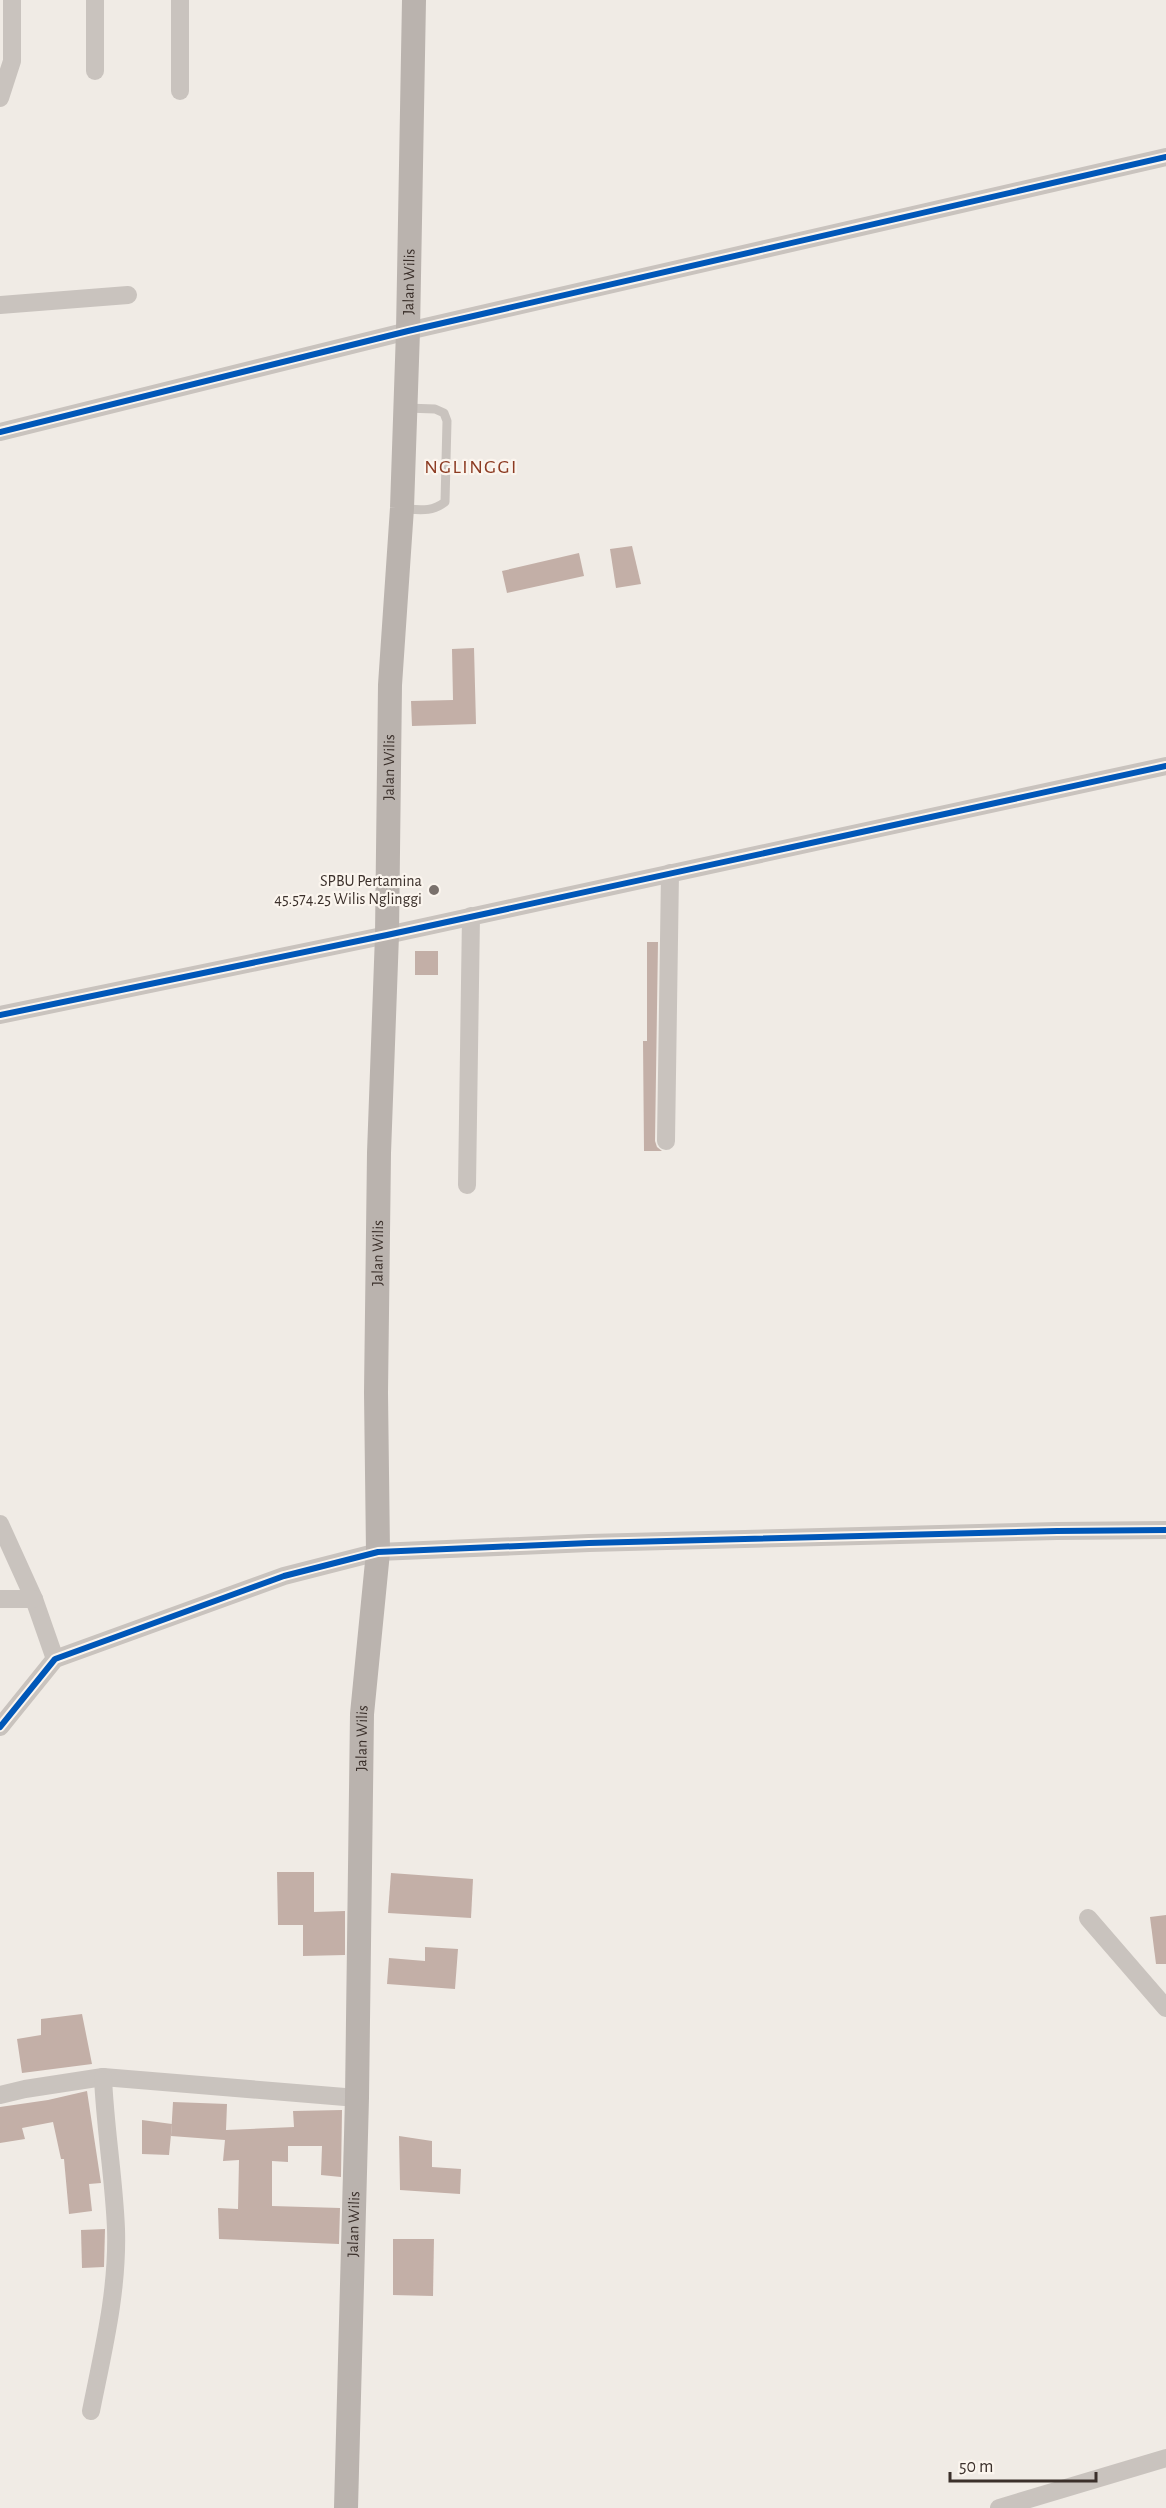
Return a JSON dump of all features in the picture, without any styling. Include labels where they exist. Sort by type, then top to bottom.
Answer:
[{"type":"main road","name":"Jalan Wilis","points":[[346,2508],[357,2098],[362,1714],[378,1552],[376,1393],[379,1153],[387,935],[390,685],[402,508],[408,331],[414,0]]},
{"type":"street","points":[[0,98],[12,61],[12,0]]},
{"type":"street","points":[[95,0],[95,71]]},
{"type":"street","points":[[180,0],[180,92]]},
{"type":"street","points":[[0,432],[408,331],[1166,158]]},
{"type":"street","points":[[0,305],[128,295]]},
{"type":"street","points":[[0,1015],[387,935],[1166,766]]},
{"type":"street","points":[[666,1141],[670,873]]},
{"type":"street","points":[[466,1185],[471,916]]},
{"type":"street","points":[[0,1524],[34,1599],[55,1659]]},
{"type":"street","points":[[0,1727],[55,1659],[284,1576],[378,1552],[601,1542],[1166,1530]]},
{"type":"street","points":[[0,1599],[34,1599]]},
{"type":"street","points":[[1088,1918],[1164,2005]]},
{"type":"street","points":[[0,2095],[25,2088],[104,2077],[357,2098]]},
{"type":"street","points":[[91,2411],[110,2315],[115,2271],[116,2229],[104,2077]]},
{"type":"street","points":[[999,2508],[1166,2458]]},
{"type":"lane","points":[[402,508],[436,509],[445,502],[447,479],[447,421],[444,413],[435,409],[405,408]]},
{"type":"building","points":[[632,546],[641,584],[616,588],[610,549]]},
{"type":"building","points":[[579,553],[584,576],[507,593],[502,571]]},
{"type":"building","points":[[474,648],[476,724],[412,726],[411,701],[453,700],[452,649]]},
{"type":"building","points":[[647,942],[658,942],[655,1141],[657,1147],[662,1151],[644,1151],[643,1041],[647,1041]]},
{"type":"building","points":[[415,951],[438,951],[438,975],[415,975]]},
{"type":"building","points":[[277,1872],[314,1872],[314,1912],[345,1911],[345,1955],[303,1956],[303,1925],[278,1925]]},
{"type":"building","points":[[391,1873],[473,1879],[471,1918],[388,1913]]},
{"type":"building","points":[[1166,1915],[1166,1964],[1156,1964],[1150,1917]]},
{"type":"building","points":[[425,1947],[458,1949],[455,1989],[387,1984],[389,1958],[425,1961]]},
{"type":"building","points":[[82,2014],[92,2064],[22,2073],[17,2039],[41,2035],[41,2019]]},
{"type":"building","points":[[87,2091],[101,2183],[89,2184],[92,2211],[69,2214],[64,2159],[61,2159],[53,2122],[22,2128],[25,2139],[0,2143],[0,2107]]},
{"type":"building","points":[[173,2102],[227,2104],[226,2130],[294,2127],[293,2111],[342,2110],[341,2177],[321,2175],[322,2146],[288,2146],[288,2162],[272,2161],[272,2206],[340,2208],[339,2244],[219,2239],[218,2208],[238,2209],[239,2160],[223,2161],[225,2140],[171,2136]]},
{"type":"building","points":[[142,2120],[172,2124],[169,2155],[142,2154]]},
{"type":"building","points":[[399,2136],[432,2141],[432,2167],[461,2169],[460,2194],[400,2190]]},
{"type":"building","points":[[105,2229],[104,2267],[82,2268],[81,2230]]},
{"type":"building","points":[[393,2239],[434,2239],[433,2296],[393,2295]]},
{"type":"cycle path","points":[[0,432],[408,331],[1166,157]]},
{"type":"cycle path","points":[[0,1015],[387,935],[1166,766]]},
{"type":"cycle path","points":[[0,1727],[55,1659],[284,1576],[378,1552],[589,1543],[1166,1530]]},
{"type":"place","name":"SPBU Pertamina 45.574.25 Wilis Nglinggi","points":[[434,890]]},
{"type":"district","name":"NGLINGGI","points":[[471,467]]}]
